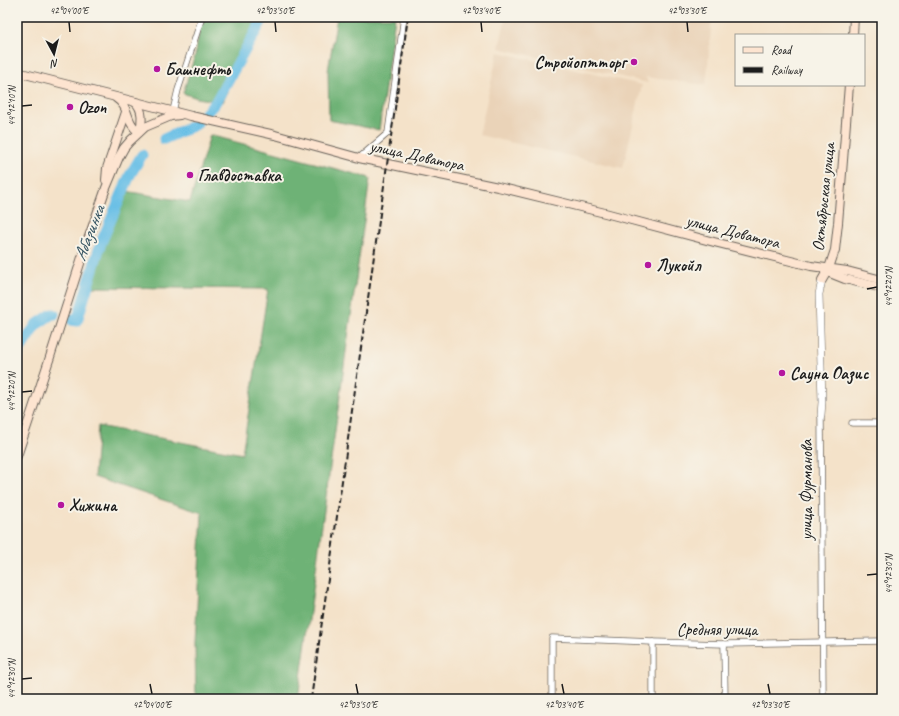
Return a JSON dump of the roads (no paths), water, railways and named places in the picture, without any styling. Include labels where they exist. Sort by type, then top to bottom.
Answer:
[{"type":"main road","points":[[847,34],[848,17]]},
{"type":"main road","points":[[852,34],[854,17]]},
{"type":"main road","name":"улица Доватора","points":[[17,72],[191,116],[275,135],[359,158],[498,187],[582,207],[826,270],[845,279],[882,288]]},
{"type":"main road","name":"Октябрьская улица","points":[[826,270],[832,236],[844,86]]},
{"type":"main road","name":"Октябрьская улица","points":[[822,280],[835,250],[849,86]]},
{"type":"main road","points":[[114,96],[126,108],[130,123],[139,132]]},
{"type":"main road","points":[[17,456],[106,188],[122,151],[139,132],[142,125],[142,115],[135,102]]},
{"type":"main road","points":[[17,448],[83,248],[106,188],[107,168],[126,112]]},
{"type":"main road","points":[[139,132],[167,121],[191,116]]},
{"type":"main road","name":"улица Доватора","points":[[826,270],[847,271],[882,280]]},
{"type":"street","points":[[173,111],[178,90],[202,17]]},
{"type":"street","points":[[359,158],[388,133],[404,17]]},
{"type":"street","name":"улица Фурманова","points":[[822,280],[819,294],[822,402],[823,699]]},
{"type":"street","points":[[852,423],[882,423]]},
{"type":"street","name":"Средняя улица","points":[[552,699],[552,638],[724,644],[882,641]]},
{"type":"street","points":[[653,699],[654,642]]},
{"type":"street","points":[[724,644],[725,699]]},
{"type":"waterway","name":"Абазинка","points":[[205,114],[215,103],[264,17]]},
{"type":"waterway","name":"Абазинка","points":[[164,139],[197,123]]},
{"type":"waterway","name":"Абазинка","points":[[72,320],[77,321],[101,243],[130,175],[142,155]]},
{"type":"waterway","name":"Абазинка","points":[[17,354],[36,325],[54,314]]},
{"type":"railway","points":[[311,699],[408,17]]},
{"type":"place","name":"Стройоптторг","points":[[634,62]]},
{"type":"place","name":"Башнефть","points":[[157,69]]},
{"type":"place","name":"Ozon","points":[[70,107]]},
{"type":"place","name":"Главдоставка","points":[[190,175]]},
{"type":"place","name":"Лукойл","points":[[648,265]]},
{"type":"place","name":"Сауна Оазис","points":[[782,373]]},
{"type":"place","name":"Хижина","points":[[61,505]]}]
